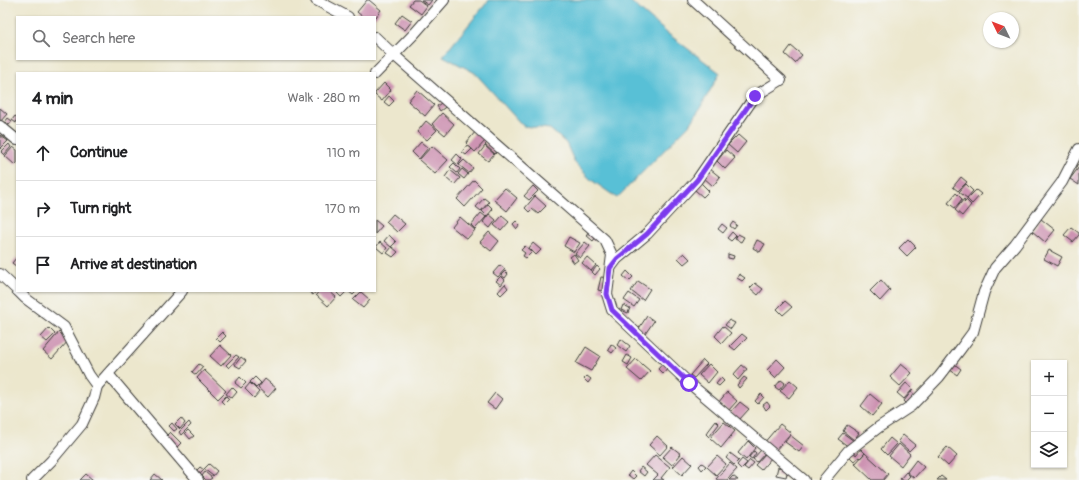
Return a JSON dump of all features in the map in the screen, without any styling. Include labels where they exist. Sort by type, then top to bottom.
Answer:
[{"type":"street","points":[[316,0],[346,16]]},
{"type":"street","points":[[376,73],[415,33],[444,0]]},
{"type":"street","points":[[610,268],[617,259],[647,234],[697,180],[755,96],[781,80],[693,0]]},
{"type":"street","points":[[376,38],[605,240],[612,255],[607,294],[612,310],[689,383],[804,480]]},
{"type":"street","points":[[0,126],[16,139]]},
{"type":"street","points":[[824,480],[848,451],[879,427],[911,406],[939,377],[973,332],[984,292],[995,268],[1015,245],[1062,182],[1079,149]]},
{"type":"street","points":[[0,274],[16,288]]},
{"type":"street","points":[[20,292],[25,298],[64,327],[89,375],[97,386]]},
{"type":"street","points":[[32,480],[51,461],[82,424],[94,398],[97,386],[181,292]]},
{"type":"street","points":[[108,374],[198,480]]},
{"type":"water","points":[[489,0],[629,0],[667,33],[720,73],[692,122],[617,198],[590,179],[575,163],[566,143],[550,129],[523,126],[475,73],[443,56]]},
{"type":"building","points":[[367,0],[381,10],[376,17],[362,16],[357,12]]},
{"type":"building","points":[[413,0],[419,0],[427,6],[421,14],[409,5]]},
{"type":"building","points":[[421,0],[432,0],[428,5]]},
{"type":"building","points":[[402,14],[412,21],[405,30],[395,23]]},
{"type":"building","points":[[791,46],[802,55],[795,63],[785,54]]},
{"type":"building","points":[[384,83],[391,90],[382,101],[376,96],[376,92]]},
{"type":"building","points":[[417,90],[434,105],[425,116],[408,101]]},
{"type":"building","points":[[389,96],[394,101],[389,106],[384,102]]},
{"type":"building","points":[[444,101],[448,105],[440,111],[437,106]]},
{"type":"building","points":[[0,108],[7,114],[0,122]]},
{"type":"building","points":[[442,113],[454,124],[445,135],[432,124]]},
{"type":"building","points":[[15,116],[16,116],[16,123],[12,120]]},
{"type":"building","points":[[8,118],[12,121],[9,125],[5,122]]},
{"type":"building","points":[[426,121],[437,130],[427,140],[417,132]]},
{"type":"building","points":[[476,131],[486,140],[475,152],[466,143]]},
{"type":"building","points":[[0,135],[8,141],[0,149]]},
{"type":"building","points":[[738,135],[746,142],[737,153],[728,145]]},
{"type":"building","points":[[490,140],[499,149],[495,154],[485,145]]},
{"type":"building","points":[[421,142],[428,148],[419,159],[412,152]]},
{"type":"building","points":[[9,144],[11,147],[4,155],[1,152]]},
{"type":"building","points":[[467,145],[472,149],[466,155],[462,152]]},
{"type":"building","points":[[432,146],[448,160],[435,174],[419,160]]},
{"type":"building","points":[[485,146],[494,154],[488,161],[479,154]]},
{"type":"building","points":[[13,147],[16,149],[16,164],[15,165],[5,156]]},
{"type":"building","points":[[726,150],[735,158],[725,169],[717,161]]},
{"type":"building","points":[[457,154],[462,159],[458,165],[452,160]]},
{"type":"building","points":[[464,160],[473,168],[469,173],[459,165]]},
{"type":"building","points":[[454,163],[460,169],[457,173],[450,167]]},
{"type":"building","points":[[1079,167],[1079,185],[1070,179]]},
{"type":"building","points":[[462,169],[468,174],[464,179],[458,174]]},
{"type":"building","points":[[710,169],[720,177],[713,186],[703,177]]},
{"type":"building","points":[[450,170],[460,178],[454,185],[445,177]]},
{"type":"building","points":[[961,177],[967,182],[958,191],[953,187]]},
{"type":"building","points":[[474,180],[482,188],[465,207],[457,199]]},
{"type":"building","points":[[701,183],[709,191],[703,197],[695,190]]},
{"type":"building","points":[[966,184],[973,191],[967,198],[959,192]]},
{"type":"building","points":[[533,186],[538,191],[529,200],[524,196]]},
{"type":"building","points":[[505,188],[517,198],[507,211],[494,200]]},
{"type":"building","points":[[976,190],[981,194],[972,204],[967,199]]},
{"type":"building","points":[[956,193],[962,199],[955,208],[948,203]]},
{"type":"building","points":[[535,196],[546,206],[538,214],[532,209],[529,212],[525,208]]},
{"type":"building","points":[[484,198],[489,202],[481,211],[476,207]]},
{"type":"building","points":[[964,199],[964,202],[966,200],[971,205],[962,216],[955,210]]},
{"type":"building","points":[[488,204],[493,209],[487,216],[482,211]]},
{"type":"building","points":[[481,213],[486,217],[475,229],[471,225]]},
{"type":"building","points":[[393,214],[405,224],[397,232],[386,222]]},
{"type":"building","points":[[489,214],[496,220],[490,228],[483,222]]},
{"type":"building","points":[[502,216],[509,222],[501,231],[494,225]]},
{"type":"building","points":[[460,217],[475,230],[467,239],[452,227]]},
{"type":"building","points":[[1041,219],[1055,230],[1045,242],[1032,231]]},
{"type":"building","points":[[376,221],[382,226],[376,233]]},
{"type":"building","points":[[516,221],[520,225],[517,229],[513,224]]},
{"type":"building","points":[[733,222],[737,225],[734,229],[730,226]]},
{"type":"building","points":[[722,224],[727,228],[723,233],[718,229]]},
{"type":"building","points":[[1071,227],[1079,233],[1073,242],[1064,235]]},
{"type":"building","points":[[589,231],[596,237],[593,241],[586,235]]},
{"type":"building","points":[[489,232],[499,241],[491,251],[480,242]]},
{"type":"building","points":[[732,232],[736,236],[731,241],[727,238]]},
{"type":"building","points":[[738,234],[744,237],[741,242],[735,239]]},
{"type":"building","points":[[389,235],[396,242],[391,247],[384,241]]},
{"type":"building","points":[[569,237],[580,243],[574,252],[564,246]]},
{"type":"building","points":[[908,239],[916,247],[907,256],[899,248]]},
{"type":"building","points":[[757,240],[765,244],[760,252],[753,248]]},
{"type":"building","points":[[380,242],[387,248],[383,253],[376,247]]},
{"type":"building","points":[[585,242],[590,246],[580,258],[575,254]]},
{"type":"building","points":[[533,243],[541,250],[536,255],[529,248]]},
{"type":"building","points":[[525,246],[532,252],[526,258],[523,256],[525,253],[521,250]]},
{"type":"building","points":[[392,247],[398,252],[393,257],[387,253]]},
{"type":"building","points":[[1049,250],[1062,257],[1057,266],[1044,259]]},
{"type":"building","points":[[684,253],[690,259],[684,264],[678,258]]},
{"type":"building","points":[[574,254],[578,260],[574,263],[570,257]]},
{"type":"building","points":[[728,254],[734,256],[733,259],[728,258]]},
{"type":"building","points":[[587,257],[596,265],[591,271],[582,263]]},
{"type":"building","points":[[16,258],[16,266],[12,263]]},
{"type":"building","points":[[500,265],[505,269],[498,277],[493,273]]},
{"type":"building","points":[[597,266],[600,269],[595,275],[592,272]]},
{"type":"building","points":[[505,271],[508,274],[505,278],[501,275]]},
{"type":"building","points":[[627,271],[633,277],[629,281],[623,276]]},
{"type":"building","points":[[739,274],[745,278],[742,281],[737,278]]},
{"type":"building","points":[[501,276],[505,280],[501,285],[496,281]]},
{"type":"building","points":[[601,277],[608,278],[605,292],[598,290]]},
{"type":"building","points":[[881,280],[890,290],[880,301],[870,291]]},
{"type":"building","points":[[638,281],[650,289],[643,300],[631,291]]},
{"type":"building","points":[[755,283],[763,289],[758,295],[750,288]]},
{"type":"building","points":[[505,284],[508,288],[501,295],[498,292]]},
{"type":"building","points":[[318,292],[330,292],[336,297],[328,306],[316,295]]},
{"type":"building","points":[[338,292],[346,292],[341,297],[337,293]]},
{"type":"building","points":[[349,292],[356,292],[353,295]]},
{"type":"building","points":[[361,292],[370,300],[363,308],[353,300]]},
{"type":"building","points":[[629,293],[639,300],[634,307],[624,300]]},
{"type":"building","points":[[785,301],[792,307],[783,315],[777,309]]},
{"type":"building","points":[[623,305],[630,308],[628,313],[621,310]]},
{"type":"building","points":[[647,316],[654,321],[645,334],[638,330]]},
{"type":"building","points":[[729,320],[735,323],[731,329],[725,325]]},
{"type":"building","points":[[723,326],[731,333],[722,343],[715,336]]},
{"type":"building","points":[[49,328],[55,334],[47,342],[41,337]]},
{"type":"building","points":[[59,332],[69,340],[52,359],[43,351]]},
{"type":"building","points":[[222,332],[226,336],[220,342],[216,338]]},
{"type":"building","points":[[742,334],[747,338],[735,350],[730,346]]},
{"type":"building","points":[[621,339],[630,346],[626,352],[617,345]]},
{"type":"building","points":[[611,344],[616,348],[612,353],[608,350]]},
{"type":"building","points":[[220,345],[231,355],[221,366],[210,356]]},
{"type":"building","points":[[586,347],[600,356],[591,371],[576,363]]},
{"type":"building","points":[[236,355],[239,357],[229,368],[226,365]]},
{"type":"building","points":[[627,355],[632,358],[628,365],[623,362]]},
{"type":"building","points":[[241,357],[246,361],[240,368],[235,365]]},
{"type":"building","points":[[636,359],[650,371],[641,381],[627,369]]},
{"type":"building","points":[[777,359],[785,367],[775,378],[767,370]]},
{"type":"building","points":[[703,360],[707,364],[694,378],[690,375]]},
{"type":"building","points":[[664,362],[669,367],[663,374],[658,369]]},
{"type":"building","points":[[953,363],[961,369],[957,375],[949,369]]},
{"type":"building","points":[[199,364],[203,367],[196,375],[192,372]]},
{"type":"building","points":[[709,364],[717,372],[708,383],[699,375]]},
{"type":"building","points":[[901,364],[912,373],[900,386],[890,377]]},
{"type":"building","points":[[742,365],[747,369],[738,380],[733,375]]},
{"type":"building","points":[[204,370],[226,391],[218,399],[197,378]]},
{"type":"building","points":[[587,376],[591,379],[588,383],[584,379]]},
{"type":"building","points":[[240,377],[246,383],[241,388],[235,383]]},
{"type":"building","points":[[255,377],[261,383],[256,388],[250,382]]},
{"type":"building","points":[[744,377],[747,379],[739,388],[737,385]]},
{"type":"building","points":[[721,378],[724,381],[719,386],[716,384]]},
{"type":"building","points":[[265,379],[276,388],[268,397],[258,388]]},
{"type":"building","points":[[781,380],[785,383],[779,390],[775,387]]},
{"type":"building","points":[[790,380],[798,387],[789,398],[780,391]]},
{"type":"building","points":[[250,383],[259,392],[254,398],[245,389]]},
{"type":"building","points":[[906,383],[913,389],[904,399],[897,393]]},
{"type":"building","points":[[232,387],[237,392],[232,398],[226,394]]},
{"type":"building","points":[[727,392],[737,401],[728,411],[718,403]]},
{"type":"building","points":[[911,392],[916,396],[908,405],[904,401]]},
{"type":"building","points":[[495,393],[502,399],[495,409],[487,403]]},
{"type":"building","points":[[761,394],[764,397],[758,404],[755,401]]},
{"type":"building","points":[[870,394],[882,404],[872,416],[861,406]]},
{"type":"building","points":[[226,396],[229,399],[224,404],[221,401]]},
{"type":"building","points":[[740,402],[749,409],[739,420],[730,413]]},
{"type":"building","points":[[767,402],[770,406],[766,410],[763,405]]},
{"type":"building","points":[[181,418],[185,423],[180,429],[175,424]]},
{"type":"building","points":[[716,421],[719,424],[709,437],[706,434]]},
{"type":"building","points":[[189,422],[191,425],[181,435],[179,432]]},
{"type":"building","points":[[724,422],[735,431],[721,448],[710,438]]},
{"type":"building","points":[[172,423],[177,429],[174,431],[169,426]]},
{"type":"building","points":[[780,424],[791,433],[773,453],[763,444]]},
{"type":"building","points":[[847,425],[859,433],[854,440],[843,431]]},
{"type":"building","points":[[188,430],[194,436],[190,439],[185,433]]},
{"type":"building","points":[[170,432],[181,443],[176,448],[165,437]]},
{"type":"building","points":[[843,433],[854,441],[849,447],[838,439]]},
{"type":"building","points":[[790,435],[804,446],[799,452],[785,442]]},
{"type":"building","points":[[903,435],[915,445],[909,451],[898,441]]},
{"type":"building","points":[[657,436],[668,446],[660,455],[649,445]]},
{"type":"building","points":[[890,438],[897,444],[887,455],[881,449]]},
{"type":"building","points":[[748,441],[755,448],[746,460],[738,453]]},
{"type":"building","points":[[899,444],[910,454],[901,466],[889,456]]},
{"type":"building","points":[[672,447],[681,454],[672,465],[663,457]]},
{"type":"building","points":[[947,447],[957,456],[948,466],[938,457]]},
{"type":"building","points":[[861,449],[865,453],[854,461],[848,455],[853,451],[856,455]]},
{"type":"building","points":[[761,450],[765,453],[757,462],[753,459]]},
{"type":"building","points":[[754,451],[756,453],[752,459],[749,457]]},
{"type":"building","points":[[730,453],[739,460],[734,465],[726,458]]},
{"type":"building","points":[[766,453],[772,457],[761,470],[755,465]]},
{"type":"building","points":[[865,453],[888,474],[883,480],[872,480],[855,464]]},
{"type":"building","points":[[655,455],[670,467],[661,478],[664,480],[653,480],[658,475],[646,465]]},
{"type":"building","points":[[683,456],[692,464],[682,475],[673,467]]},
{"type":"building","points":[[717,456],[726,464],[716,475],[707,467]]},
{"type":"building","points":[[742,459],[747,463],[741,469],[737,465]]},
{"type":"building","points":[[750,460],[754,463],[748,470],[744,467]]},
{"type":"building","points":[[916,460],[924,467],[914,478],[907,472]]},
{"type":"building","points":[[702,463],[706,466],[702,470],[699,466]]},
{"type":"building","points":[[730,463],[737,469],[727,480],[716,479]]},
{"type":"building","points":[[209,464],[217,471],[213,476],[204,469]]},
{"type":"building","points":[[200,467],[204,470],[199,475],[195,472]]},
{"type":"building","points":[[641,467],[647,472],[644,476],[638,471]]},
{"type":"building","points":[[778,467],[788,469],[786,477],[776,475]]},
{"type":"building","points":[[631,471],[636,476],[633,479],[628,475]]},
{"type":"building","points":[[205,472],[212,478],[206,480],[202,476]]},
{"type":"building","points":[[906,472],[910,476],[906,480],[900,479]]},
{"type":"building","points":[[86,474],[93,480],[80,480]]},
{"type":"building","points":[[155,474],[162,480],[150,480]]},
{"type":"building","points":[[733,476],[738,480],[729,480]]},
{"type":"building","points":[[941,476],[946,480],[937,480]]},
{"type":"route","points":[[689,383],[612,310],[607,294],[610,268],[617,259],[647,234],[697,180],[755,96]]}]
